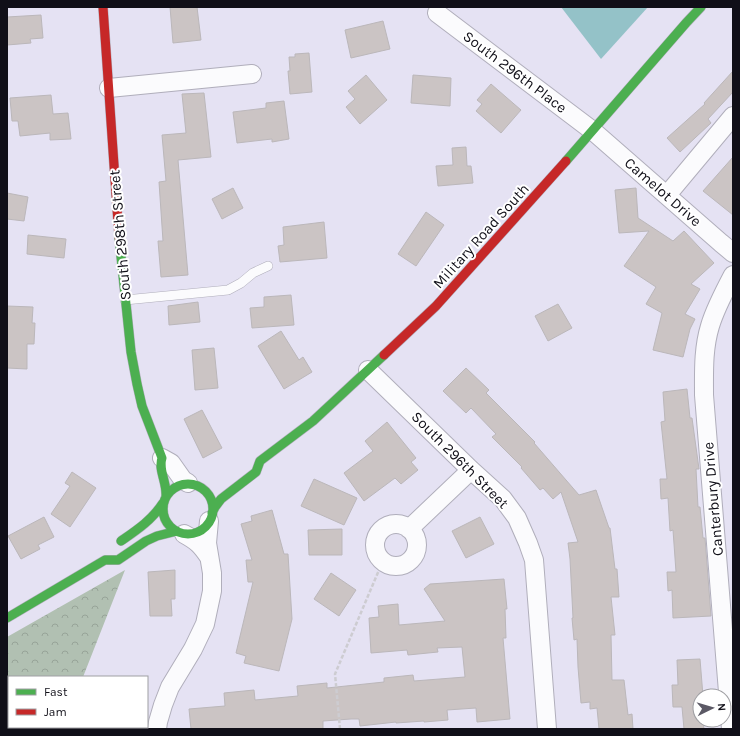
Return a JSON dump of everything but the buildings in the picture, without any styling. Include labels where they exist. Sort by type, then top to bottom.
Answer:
[{"type":"main road","name":"South 298th Street","points":[[103,7],[119,236],[131,352],[142,406],[162,458],[161,467],[167,489],[165,500]]},
{"type":"main road","name":"Military Road South","points":[[210,517],[221,499],[256,472],[260,461],[312,422],[436,306],[593,132],[701,7]]},
{"type":"main road","points":[[249,461],[260,461]]},
{"type":"main road","points":[[108,554],[118,560],[146,541],[157,536],[180,532],[192,533],[200,530],[206,525],[212,510],[212,502],[202,488],[192,484]]},
{"type":"main road","points":[[7,618],[108,554],[152,519],[172,489],[179,485],[208,484]]},
{"type":"main road","points":[[165,500],[163,512],[165,520],[170,526],[180,532]]},
{"type":"street","name":"South 296th Place","points":[[437,13],[593,132]]},
{"type":"street","points":[[108,88],[252,74]]},
{"type":"street","points":[[667,195],[733,116]]},
{"type":"street","name":"Camelot Drive","points":[[593,132],[733,253]]},
{"type":"street","name":"Canterbury Drive","points":[[731,729],[704,395],[704,372],[706,340],[710,326],[716,308],[733,275]]},
{"type":"street","name":"South 296th Street","points":[[368,370],[502,499],[517,518],[534,560],[547,729]]},
{"type":"street","name":"South 298th Street","points":[[162,458],[171,463],[183,480],[192,484]]},
{"type":"street","points":[[409,529],[471,470]]},
{"type":"street","points":[[157,729],[162,706],[170,687],[193,649],[205,624],[212,591],[212,573],[207,543],[210,517]]},
{"type":"street","points":[[180,532],[194,539],[209,557]]},
{"type":"lane","points":[[125,300],[228,290],[241,283],[253,273],[268,266]]},
{"type":"path","points":[[340,729],[335,674],[379,570]]},
{"type":"green space","points":[[125,570],[83,676],[8,676],[8,728],[63,729],[7,729],[7,637]]},
{"type":"shaded area","points":[[561,7],[648,7],[601,59]]},
{"type":"traffic: fast","points":[[566,161],[701,7]]},
{"type":"traffic: fast","points":[[119,237],[131,352],[142,406],[162,458],[161,467],[166,496]]},
{"type":"traffic: fast","points":[[212,513],[221,499],[256,472],[260,461],[313,421],[384,355]]},
{"type":"traffic: fast","points":[[188,484],[198,486],[206,491],[211,499],[213,509],[211,519],[206,527],[198,532],[188,534],[178,532],[170,527],[165,519],[163,509],[165,499],[170,491],[178,486],[188,484]]},
{"type":"traffic: fast","points":[[121,541],[149,520],[163,503]]},
{"type":"traffic: fast","points":[[7,618],[105,560],[118,560],[146,541],[157,536],[177,531]]},
{"type":"traffic: jam","points":[[103,7],[119,237]]},
{"type":"traffic: jam","points":[[384,355],[436,306],[566,161]]}]
